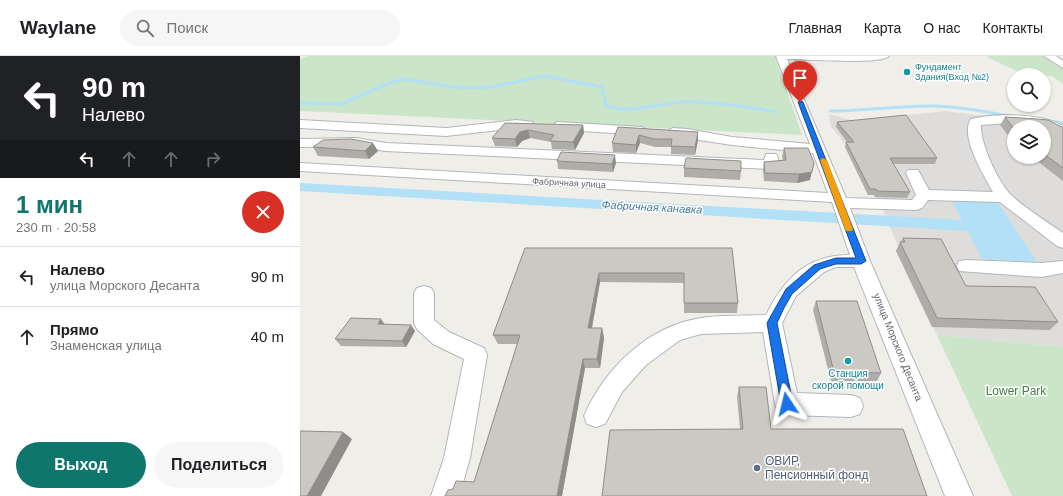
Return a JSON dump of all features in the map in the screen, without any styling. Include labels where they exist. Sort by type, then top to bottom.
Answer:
[{"type":"street","name":"улица Морского Десанта","points":[[781,56],[819,149],[861,261],[959,496]]},
{"type":"street","points":[[787,56],[862,58],[884,56]]},
{"type":"street","points":[[1049,56],[1063,65]]},
{"type":"street","points":[[1063,132],[1052,126],[1030,122],[1007,120],[974,122],[979,153],[1004,197],[1063,242]]},
{"type":"street","points":[[300,124],[446,132],[516,124],[687,133],[747,147],[819,149]]},
{"type":"street","points":[[301,143],[379,144],[385,147],[414,149],[533,153],[771,165],[771,157]]},
{"type":"street","points":[[402,161],[414,149]]},
{"type":"street","points":[[516,180],[533,153]]},
{"type":"street","points":[[644,187],[652,159]]},
{"type":"street","name":"Фабричная улица","points":[[300,167],[644,187],[840,203],[916,205],[924,195]]},
{"type":"street","points":[[912,173],[924,195],[1004,197]]},
{"type":"street","points":[[851,406],[787,404],[772,323],[789,291],[817,267],[836,261],[861,261]]},
{"type":"street","points":[[966,266],[1041,270],[1063,267]]},
{"type":"street","points":[[424,293],[424,323],[441,338],[476,355],[457,458],[445,496]]},
{"type":"street","points":[[596,416],[614,385],[638,358],[673,334],[700,326],[772,323]]},
{"type":"shaded area","points":[[945,111],[1008,120],[1007,164],[1051,164],[1051,127],[1063,129],[1063,347],[937,335],[896,251],[900,251],[881,205],[874,195],[868,195],[841,138],[831,127],[829,114],[854,121]]},
{"type":"green space","points":[[308,56],[775,56],[802,135],[300,111],[300,59]]},
{"type":"green space","points":[[987,56],[1046,56],[1063,67],[1063,84],[1051,76],[1051,68],[1011,68]]},
{"type":"green space","name":"Lower Park","points":[[937,335],[1063,347],[1063,496],[1012,496]]},
{"type":"water","name":"Фабричная канавка","points":[[300,183],[962,220],[951,200],[998,203],[1037,262],[982,259],[968,231],[300,191]]},
{"type":"building","points":[[906,115],[937,158],[890,158],[910,192],[877,191],[876,189],[870,189],[846,142],[854,142],[837,122]]},
{"type":"building","points":[[1005,117],[1048,120],[1007,120]]},
{"type":"building","points":[[1051,122],[1063,128],[1063,168],[1051,159]]},
{"type":"building","points":[[505,123],[583,125],[573,142],[550,141],[554,135],[528,130],[520,132],[515,139],[492,138]]},
{"type":"building","points":[[618,127],[698,132],[695,147],[671,146],[672,139],[654,139],[639,135],[636,145],[612,143]]},
{"type":"building","points":[[351,139],[373,143],[365,151],[313,147],[323,140]]},
{"type":"building","points":[[784,148],[808,148],[814,163],[812,172],[799,174],[765,173],[764,162],[786,160]]},
{"type":"building","points":[[561,152],[615,155],[612,164],[557,161]]},
{"type":"building","points":[[686,158],[741,161],[741,171],[684,168]]},
{"type":"building","points":[[903,238],[941,239],[966,286],[1035,287],[1058,322],[937,318],[900,242],[905,242]]},
{"type":"building","points":[[525,248],[732,248],[738,303],[684,303],[684,273],[599,273],[588,328],[602,328],[597,359],[583,359],[557,496],[445,496],[448,490],[453,489],[456,481],[474,482],[520,335],[493,335]]},
{"type":"building","name":"Станция скорой помощи","points":[[816,301],[857,301],[881,373],[834,372]]},
{"type":"building","points":[[351,318],[381,319],[378,324],[411,325],[402,341],[335,339]]},
{"type":"building","name":"ОВИР, Пенсионный фонд","points":[[739,387],[766,387],[771,429],[903,429],[927,496],[602,496],[610,430],[743,429]]},
{"type":"building","points":[[300,431],[343,432],[307,496],[300,496]]},
{"type":"waterway","points":[[796,60],[802,71]]},
{"type":"waterway","points":[[300,103],[341,104],[387,84],[404,79],[452,87],[486,88],[544,76],[602,87],[606,106],[616,108],[636,109],[685,102],[708,102],[777,112]]},
{"type":"waterway","points":[[830,111],[909,106],[935,106],[954,107],[1008,116]]},
{"type":"waterway","points":[[1051,121],[1063,123]]},
{"type":"slow traffic","points":[[823,160],[849,229]]},
{"type":"place","name":"Фундамент Здания(Вход №2)","points":[[907,72]]},
{"type":"place","name":"Станция скорой помощи","points":[[848,361]]},
{"type":"place","name":"ОВИР, Пенсионный фонд","points":[[757,468]]},
{"type":"route","points":[[787,404],[772,323],[780,307],[789,291],[817,267],[836,261],[861,261],[800,102]]}]
